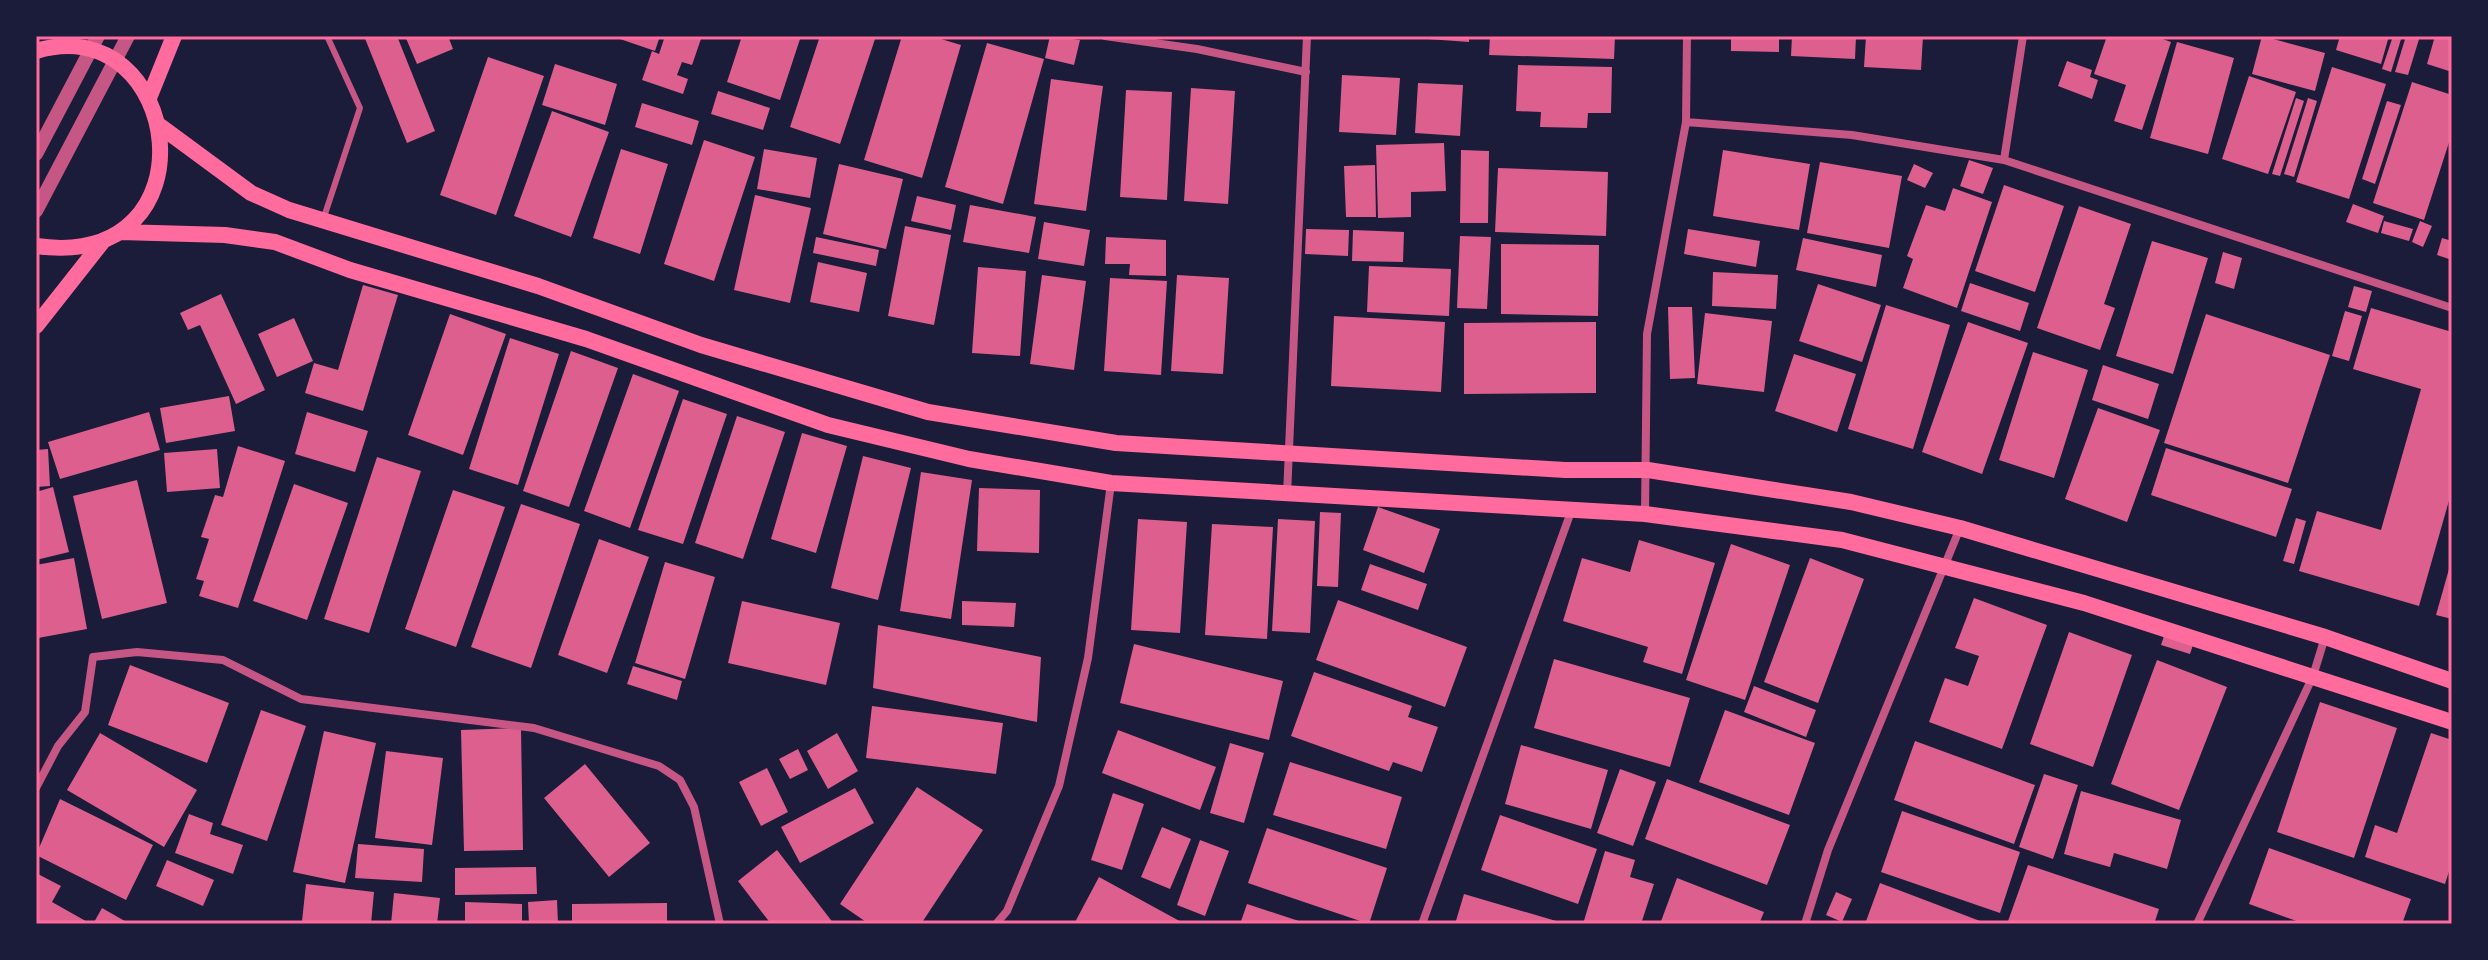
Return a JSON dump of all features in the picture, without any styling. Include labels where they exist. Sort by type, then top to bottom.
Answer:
[{"type":"main road","points":[[149,98],[174,36]]},
{"type":"main road","points":[[36,51],[78,48],[107,57],[131,74],[149,98],[160,126],[162,156],[156,185],[141,211],[120,232],[103,241],[66,250],[36,246]]},
{"type":"main road","points":[[160,126],[251,193],[323,220],[538,286],[701,345],[928,412],[1116,443],[1565,470],[1648,470],[1851,502],[1960,528],[2325,637],[2452,681]]},
{"type":"main road","points":[[120,232],[225,235],[275,242],[350,270],[600,344],[828,425],[969,459],[1111,483],[1645,514],[1842,540],[1948,565],[2084,603],[2452,722]]},
{"type":"main road","points":[[36,326],[103,241]]},
{"type":"street","points":[[36,154],[98,36]]},
{"type":"street","points":[[36,211],[128,36]]},
{"type":"street","points":[[1105,36],[1197,49],[1306,72]]},
{"type":"street","points":[[1287,495],[1307,36]]},
{"type":"street","points":[[1645,514],[1648,470],[1647,334],[1686,122],[1687,36]]},
{"type":"street","points":[[2004,160],[2023,36]]},
{"type":"street","points":[[1686,122],[1852,135],[2004,160],[2452,308]]},
{"type":"street","points":[[996,924],[1007,911],[1059,786],[1088,658],[1111,483]]},
{"type":"street","points":[[1422,924],[1572,509]]},
{"type":"street","points":[[1805,924],[1828,850],[1948,565],[1960,528]]},
{"type":"street","points":[[2197,924],[2313,676],[2325,637]]},
{"type":"street","points":[[36,788],[58,746],[85,712],[93,657],[137,652],[223,660],[301,699],[534,728],[659,766],[680,780],[694,807],[720,924]]},
{"type":"lane","points":[[323,220],[360,108],[327,36]]},
{"type":"building","points":[[364,36],[397,36],[435,131],[407,143]]},
{"type":"building","points":[[405,36],[448,36],[453,49],[417,64]]},
{"type":"building","points":[[621,36],[660,36],[655,51],[620,39]]},
{"type":"building","points":[[665,36],[702,36],[692,65],[682,62],[677,75],[688,79],[683,94],[642,80],[652,51],[659,54]]},
{"type":"building","points":[[742,36],[801,36],[780,100],[727,82]]},
{"type":"building","points":[[820,36],[876,36],[840,144],[790,127]]},
{"type":"building","points":[[902,36],[931,36],[961,45],[922,178],[864,160]]},
{"type":"building","points":[[1050,36],[1080,40],[1074,65],[1045,58]]},
{"type":"building","points":[[1386,36],[1469,36],[1469,42]]},
{"type":"building","points":[[1490,36],[1615,36],[1614,59],[1489,55]]},
{"type":"building","points":[[1731,36],[1779,36],[1779,52],[1731,51]]},
{"type":"building","points":[[1792,36],[1856,36],[1855,59],[1791,56]]},
{"type":"building","points":[[1866,36],[1923,36],[1921,70],[1864,67]]},
{"type":"building","points":[[2107,36],[2154,36],[2171,42],[2142,130],[2114,121],[2126,85],[2094,74]]},
{"type":"building","points":[[2262,36],[2325,53],[2315,91],[2252,74]]},
{"type":"building","points":[[2340,36],[2389,36],[2381,64],[2336,50]]},
{"type":"building","points":[[2393,36],[2402,36],[2391,72],[2382,69]]},
{"type":"building","points":[[2406,36],[2420,36],[2408,75],[2395,72]]},
{"type":"building","points":[[2435,36],[2452,36],[2452,72],[2427,64]]},
{"type":"building","points":[[2177,42],[2234,58],[2208,154],[2150,138]]},
{"type":"building","points":[[987,43],[1044,59],[1003,204],[945,187]]},
{"type":"building","points":[[488,57],[544,76],[496,215],[440,195]]},
{"type":"building","points":[[2067,61],[2092,70],[2090,77],[2098,80],[2092,99],[2058,86]]},
{"type":"building","points":[[555,64],[617,84],[605,125],[542,105]]},
{"type":"building","points":[[1518,65],[1612,67],[1611,113],[1588,113],[1587,128],[1540,127],[1541,112],[1516,111]]},
{"type":"building","points":[[2332,67],[2386,84],[2349,199],[2296,182]]},
{"type":"building","points":[[1342,75],[1400,78],[1396,135],[1339,132]]},
{"type":"building","points":[[2249,76],[2296,92],[2268,174],[2222,159]]},
{"type":"building","points":[[1051,79],[1103,86],[1086,211],[1034,204]]},
{"type":"building","points":[[2412,82],[2452,95],[2452,133],[2424,220],[2373,203]]},
{"type":"building","points":[[1418,83],[1463,85],[1460,136],[1415,133]]},
{"type":"building","points":[[1191,88],[1235,91],[1228,204],[1184,201]]},
{"type":"building","points":[[1126,90],[1172,92],[1167,200],[1120,197]]},
{"type":"building","points":[[718,91],[770,108],[763,130],[711,114]]},
{"type":"building","points":[[2296,98],[2304,101],[2280,176],[2272,174]]},
{"type":"building","points":[[2308,98],[2317,101],[2294,177],[2284,174]]},
{"type":"building","points":[[2387,101],[2401,105],[2375,184],[2362,179]]},
{"type":"building","points":[[642,103],[699,121],[692,145],[635,127]]},
{"type":"building","points":[[552,111],[609,132],[571,237],[514,216]]},
{"type":"building","points":[[704,140],[755,157],[714,281],[664,264]]},
{"type":"building","points":[[1444,143],[1446,191],[1411,192],[1411,217],[1378,218],[1376,145]]},
{"type":"building","points":[[621,149],[668,164],[640,254],[593,238]]},
{"type":"building","points":[[764,149],[817,158],[810,198],[757,189]]},
{"type":"building","points":[[1461,150],[1489,151],[1488,223],[1460,223]]},
{"type":"building","points":[[1723,150],[1810,164],[1799,230],[1713,216]]},
{"type":"building","points":[[1969,160],[1993,168],[1983,194],[1960,186]]},
{"type":"building","points":[[1820,162],[1902,176],[1889,248],[1807,233]]},
{"type":"building","points":[[839,164],[903,179],[886,249],[823,234]]},
{"type":"building","points":[[1914,164],[1933,173],[1925,188],[1907,180]]},
{"type":"building","points":[[1375,165],[1376,217],[1346,217],[1344,166]]},
{"type":"building","points":[[1498,168],[1608,172],[1606,236],[1495,232]]},
{"type":"building","points":[[2004,185],[2064,206],[2035,292],[1975,271]]},
{"type":"building","points":[[1953,188],[1992,202],[1957,308],[1903,288],[1913,259],[1907,256],[1926,205],[1945,211]]},
{"type":"building","points":[[755,195],[811,208],[790,303],[734,290]]},
{"type":"building","points":[[917,196],[956,205],[951,230],[911,221]]},
{"type":"building","points":[[2353,204],[2384,216],[2378,233],[2346,222]]},
{"type":"building","points":[[970,205],[1036,217],[1029,253],[963,242]]},
{"type":"building","points":[[2079,206],[2131,224],[2104,304],[2115,308],[2100,350],[2037,328]]},
{"type":"building","points":[[2384,221],[2413,229],[2409,241],[2381,233]]},
{"type":"building","points":[[2420,221],[2432,226],[2423,247],[2412,242]]},
{"type":"building","points":[[1044,222],[1090,230],[1084,266],[1038,259]]},
{"type":"building","points":[[905,226],[951,235],[934,325],[888,316]]},
{"type":"building","points":[[1306,229],[1349,230],[1348,256],[1305,254]]},
{"type":"building","points":[[1688,229],[1760,241],[1756,267],[1684,254]]},
{"type":"building","points":[[1353,230],[1404,232],[1403,262],[1352,261]]},
{"type":"building","points":[[1460,236],[1491,237],[1487,309],[1457,308]]},
{"type":"building","points":[[816,237],[879,250],[876,266],[813,253]]},
{"type":"building","points":[[1106,237],[1166,240],[1166,276],[1129,275],[1130,264],[1105,264]]},
{"type":"building","points":[[1803,238],[1882,255],[1876,287],[1796,270]]},
{"type":"building","points":[[2442,238],[2452,241],[2452,260],[2437,255]]},
{"type":"building","points":[[2152,241],[2208,258],[2173,374],[2116,356]]},
{"type":"building","points":[[1501,244],[1599,245],[1598,316],[1501,314]]},
{"type":"building","points":[[2223,252],[2242,258],[2234,289],[2215,283]]},
{"type":"building","points":[[818,262],[867,273],[859,312],[810,302]]},
{"type":"building","points":[[1369,266],[1451,269],[1449,316],[1367,312]]},
{"type":"building","points":[[978,267],[1026,271],[1020,356],[972,353]]},
{"type":"building","points":[[1713,272],[1778,275],[1776,309],[1712,306]]},
{"type":"building","points":[[1042,275],[1086,281],[1074,370],[1030,364]]},
{"type":"building","points":[[1177,275],[1229,278],[1223,374],[1171,371]]},
{"type":"building","points":[[1110,278],[1167,281],[1161,375],[1104,371]]},
{"type":"building","points":[[1970,283],[2029,303],[2020,331],[1961,311]]},
{"type":"building","points":[[1818,284],[1881,305],[1862,362],[1799,341]]},
{"type":"building","points":[[363,285],[398,295],[363,411],[305,393],[314,363],[338,370]]},
{"type":"building","points":[[2354,286],[2372,291],[2366,312],[2348,307]]},
{"type":"building","points":[[221,294],[265,390],[236,404],[200,325],[188,330],[180,313]]},
{"type":"building","points":[[1886,305],[1950,325],[1913,449],[1848,429]]},
{"type":"building","points":[[1668,307],[1692,307],[1695,378],[1670,379]]},
{"type":"building","points":[[2371,308],[2452,332],[2452,490],[2419,606],[2299,571],[2317,511],[2381,530],[2421,389],[2353,369]]},
{"type":"building","points":[[2345,311],[2362,316],[2349,361],[2332,356]]},
{"type":"building","points":[[1705,313],[1772,321],[1764,392],[1697,384]]},
{"type":"building","points":[[450,314],[506,334],[463,455],[408,435]]},
{"type":"building","points":[[2206,314],[2330,355],[2288,483],[2164,443]]},
{"type":"building","points":[[1334,316],[1445,322],[1441,392],[1331,386]]},
{"type":"building","points":[[294,318],[313,361],[277,377],[258,334]]},
{"type":"building","points":[[1596,322],[1596,393],[1464,394],[1464,323]]},
{"type":"building","points":[[1968,322],[2028,343],[1982,474],[1922,452]]},
{"type":"building","points":[[510,338],[559,354],[518,485],[469,469]]},
{"type":"building","points":[[571,351],[618,368],[569,507],[523,491]]},
{"type":"building","points":[[2033,352],[2088,370],[2054,478],[1999,460]]},
{"type":"building","points":[[1794,354],[1856,374],[1837,432],[1775,411]]},
{"type":"building","points":[[2103,365],[2159,384],[2148,419],[2092,400]]},
{"type":"building","points":[[633,374],[679,391],[630,528],[584,511]]},
{"type":"building","points":[[229,396],[235,431],[166,443],[160,408]]},
{"type":"building","points":[[683,399],[727,414],[683,544],[638,530]]},
{"type":"building","points":[[2098,408],[2160,430],[2127,522],[2065,499]]},
{"type":"building","points":[[149,412],[160,450],[60,479],[48,442]]},
{"type":"building","points":[[307,412],[368,431],[355,472],[295,454]]},
{"type":"building","points":[[737,416],[785,432],[743,559],[695,543]]},
{"type":"building","points":[[802,433],[847,446],[816,553],[771,539]]},
{"type":"building","points":[[238,446],[285,461],[238,608],[199,596],[204,581],[196,579],[209,539],[201,537],[215,495],[223,497]]},
{"type":"building","points":[[2166,448],[2292,489],[2276,537],[2151,495]]},
{"type":"building","points":[[48,449],[50,486],[36,487],[36,450]]},
{"type":"building","points":[[217,449],[220,488],[167,492],[164,453]]},
{"type":"building","points":[[863,456],[911,468],[878,600],[831,588]]},
{"type":"building","points":[[377,457],[421,471],[369,633],[324,619]]},
{"type":"building","points":[[921,472],[972,480],[951,619],[900,611]]},
{"type":"building","points":[[137,480],[167,603],[102,619],[73,496]]},
{"type":"building","points":[[294,484],[348,503],[307,620],[253,601]]},
{"type":"building","points":[[53,487],[69,552],[36,560],[36,492]]},
{"type":"building","points":[[979,488],[1040,490],[1039,553],[977,551]]},
{"type":"building","points":[[453,490],[505,507],[456,647],[405,629]]},
{"type":"building","points":[[521,504],[580,524],[531,668],[471,647]]},
{"type":"building","points":[[1378,507],[1440,529],[1424,573],[1363,550]]},
{"type":"building","points":[[1320,512],[1341,513],[1338,587],[1317,586]]},
{"type":"building","points":[[2296,518],[2306,521],[2294,564],[2283,561]]},
{"type":"building","points":[[1138,519],[1187,522],[1180,633],[1131,630]]},
{"type":"building","points":[[1278,519],[1315,521],[1310,633],[1272,631]]},
{"type":"building","points":[[1212,524],[1273,527],[1267,639],[1205,635]]},
{"type":"building","points":[[599,539],[649,557],[607,673],[558,655]]},
{"type":"building","points":[[1639,540],[1715,563],[1682,674],[1643,662],[1648,647],[1563,621],[1582,558],[1630,572]]},
{"type":"building","points":[[1731,544],[1790,565],[1745,700],[1686,680]]},
{"type":"building","points":[[74,558],[87,629],[38,638],[36,565]]},
{"type":"building","points":[[1810,558],[1864,579],[1818,703],[1764,682]]},
{"type":"building","points":[[665,562],[715,577],[685,679],[635,663]]},
{"type":"building","points":[[2452,562],[2452,619],[2436,615]]},
{"type":"building","points":[[1370,564],[1427,584],[1418,610],[1361,590]]},
{"type":"building","points":[[1974,598],[2047,625],[2002,749],[1929,722],[1945,678],[1968,686],[1979,656],[1955,648]]},
{"type":"building","points":[[1338,600],[1467,647],[1445,707],[1316,660]]},
{"type":"building","points":[[742,601],[840,623],[826,685],[728,663]]},
{"type":"building","points":[[962,601],[1016,603],[1014,627],[962,625]]},
{"type":"building","points":[[878,625],[1041,657],[1037,722],[873,688]]},
{"type":"building","points":[[2166,630],[2195,639],[2190,654],[2161,645]]},
{"type":"building","points":[[2069,632],[2132,655],[2093,767],[2030,744]]},
{"type":"building","points":[[1134,644],[1283,681],[1269,740],[1120,703]]},
{"type":"building","points":[[1554,659],[1690,698],[1670,767],[1534,728]]},
{"type":"building","points":[[2157,660],[2227,687],[2179,810],[2111,784]]},
{"type":"building","points":[[130,665],[229,703],[207,763],[108,725]]},
{"type":"building","points":[[633,666],[682,681],[677,700],[627,684]]},
{"type":"building","points":[[1314,672],[1412,706],[1408,717],[1438,727],[1422,772],[1393,762],[1389,771],[1291,736]]},
{"type":"building","points":[[1754,686],[1816,710],[1806,737],[1744,712]]},
{"type":"building","points":[[2320,702],[2397,728],[2354,858],[2277,832]]},
{"type":"building","points":[[872,706],[1003,723],[996,774],[866,758]]},
{"type":"building","points":[[261,710],[306,726],[267,841],[221,825]]},
{"type":"building","points":[[1725,710],[1815,743],[1789,815],[1699,782]]},
{"type":"building","points":[[521,728],[523,850],[464,851],[461,730]]},
{"type":"building","points":[[1118,730],[1216,767],[1200,810],[1102,773]]},
{"type":"building","points":[[324,731],[376,743],[345,883],[293,872]]},
{"type":"building","points":[[100,733],[197,790],[164,847],[67,790]]},
{"type":"building","points":[[837,733],[858,771],[828,789],[807,751]]},
{"type":"building","points":[[2431,733],[2452,740],[2452,862],[2445,884],[2365,857],[2375,825],[2397,833]]},
{"type":"building","points":[[1915,741],[2035,785],[2014,844],[1894,800]]},
{"type":"building","points":[[1230,743],[1264,753],[1244,823],[1210,813]]},
{"type":"building","points":[[1521,745],[1608,770],[1591,829],[1505,804]]},
{"type":"building","points":[[798,749],[808,770],[790,779],[779,759]]},
{"type":"building","points":[[386,751],[443,758],[432,845],[375,838]]},
{"type":"building","points":[[1290,762],[1402,797],[1386,849],[1273,815]]},
{"type":"building","points":[[585,764],[650,843],[609,877],[544,798]]},
{"type":"building","points":[[767,768],[788,812],[761,826],[739,782]]},
{"type":"building","points":[[1620,769],[1656,782],[1633,846],[1597,833]]},
{"type":"building","points":[[2044,774],[2078,785],[2053,859],[2019,847]]},
{"type":"building","points":[[1667,779],[1790,825],[1767,885],[1645,839]]},
{"type":"building","points":[[917,787],[983,830],[921,924],[869,924],[840,904]]},
{"type":"building","points":[[855,788],[874,823],[800,863],[781,827]]},
{"type":"building","points":[[2081,791],[2181,820],[2167,869],[2114,853],[2110,867],[2064,854]]},
{"type":"building","points":[[1113,793],[1144,804],[1122,870],[1091,860]]},
{"type":"building","points":[[60,799],[153,845],[126,900],[36,855]]},
{"type":"building","points":[[1902,811],[2020,852],[2000,913],[1881,872]]},
{"type":"building","points":[[189,814],[213,823],[210,834],[243,845],[233,874],[175,853]]},
{"type":"building","points":[[1500,815],[1597,849],[1578,904],[1481,870]]},
{"type":"building","points":[[1162,827],[1191,839],[1170,889],[1141,877]]},
{"type":"building","points":[[1267,828],[1387,868],[1369,924],[1248,883]]},
{"type":"building","points":[[1200,840],[1229,851],[1205,916],[1177,905]]},
{"type":"building","points":[[358,844],[424,849],[422,882],[355,878]]},
{"type":"building","points":[[2269,848],[2411,899],[2402,924],[2305,924],[2249,904]]},
{"type":"building","points":[[777,850],[834,924],[771,924],[738,881]]},
{"type":"building","points":[[1605,851],[1635,860],[1630,877],[1654,884],[1641,924],[1583,924]]},
{"type":"building","points":[[167,860],[214,880],[203,906],[156,886]]},
{"type":"building","points":[[2028,865],[2159,909],[2154,924],[2007,924]]},
{"type":"building","points":[[536,867],[537,894],[455,895],[455,868]]},
{"type":"building","points":[[36,873],[61,886],[52,902],[91,924],[36,924]]},
{"type":"building","points":[[1099,877],[1185,924],[1074,924]]},
{"type":"building","points":[[1677,878],[1764,912],[1759,924],[1660,924]]},
{"type":"building","points":[[1880,883],[1988,924],[1865,924]]},
{"type":"building","points":[[306,884],[374,892],[371,924],[302,921]]},
{"type":"building","points":[[1836,892],[1852,899],[1842,922],[1826,915]]},
{"type":"building","points":[[394,893],[440,898],[437,924],[391,924]]},
{"type":"building","points":[[1464,894],[1563,923],[1455,924]]},
{"type":"building","points":[[557,900],[558,924],[529,924],[528,902]]},
{"type":"building","points":[[465,902],[522,904],[522,924],[465,924]]},
{"type":"building","points":[[667,903],[667,924],[572,924],[572,904]]},
{"type":"building","points":[[1247,904],[1305,923],[1305,924],[1240,924]]},
{"type":"building","points":[[102,908],[130,924],[93,924]]}]
